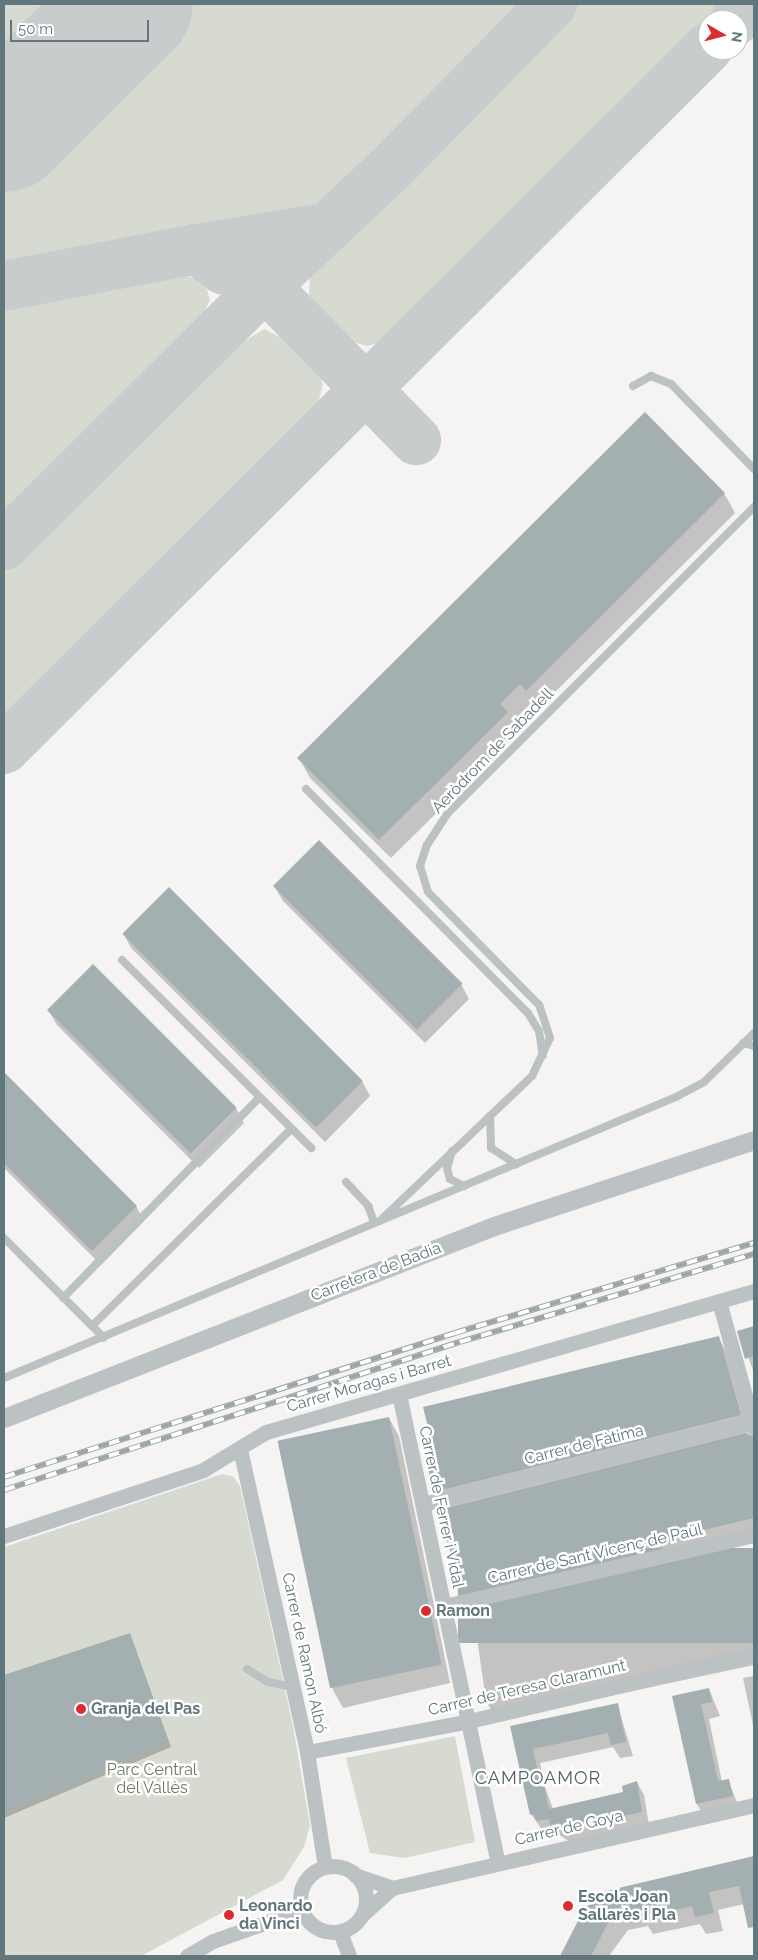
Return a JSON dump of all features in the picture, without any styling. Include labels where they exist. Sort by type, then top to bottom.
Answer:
[{"type":"street","name":"Carretera de Badia","points":[[4,1418],[494,1226],[754,1140]]},
{"type":"street","name":"Carrer Moragas i Barret","points":[[4,1536],[203,1470],[266,1432],[754,1291]]},
{"type":"street","points":[[719,1301],[754,1423]]},
{"type":"street","name":"Carrer de Ferrer i Vidal","points":[[399,1394],[498,1862]]},
{"type":"street","name":"Carrer de Fàtima","points":[[422,1504],[754,1423]]},
{"type":"street","name":"Carrer de Ramon Albó","points":[[240,1449],[294,1687],[307,1752],[325,1867]]},
{"type":"street","name":"Carrer de Sant Vicenç de Paül","points":[[444,1606],[754,1535]]},
{"type":"street","name":"Carrer de Teresa Claramunt","points":[[307,1752],[469,1721],[754,1654]]},
{"type":"street","name":"Carrer de Goya","points":[[362,1915],[392,1888],[498,1862],[754,1805]]},
{"type":"street","points":[[355,1875],[364,1889],[362,1915],[340,1932],[312,1926],[301,1910],[304,1883],[325,1867],[346,1869],[355,1875],[392,1888]]},
{"type":"street","points":[[187,1956],[213,1941],[301,1910]]},
{"type":"street","points":[[340,1932],[348,1956]]},
{"type":"lane","points":[[634,386],[651,376],[671,384],[754,469]]},
{"type":"lane","name":"Aeròdrom de Sabadell","points":[[543,1058],[550,1038],[539,1005],[428,892],[420,866],[427,845],[447,814],[754,507]]},
{"type":"lane","points":[[306,789],[528,1013],[539,1031],[543,1058],[532,1076],[452,1149],[383,1218]]},
{"type":"lane","points":[[122,960],[311,1148]]},
{"type":"lane","points":[[4,1378],[104,1338],[383,1218],[464,1186],[704,1082],[754,1033]]},
{"type":"lane","points":[[743,1043],[754,1046]]},
{"type":"lane","points":[[63,1298],[259,1098]]},
{"type":"lane","points":[[490,1116],[491,1148],[516,1164]]},
{"type":"lane","points":[[92,1326],[291,1129]]},
{"type":"lane","points":[[452,1149],[447,1168],[450,1179],[464,1186]]},
{"type":"lane","points":[[346,1182],[368,1206],[374,1222]]},
{"type":"lane","points":[[4,1238],[104,1338]]},
{"type":"lane","points":[[247,1668],[268,1682],[294,1687]]},
{"type":"green space","points":[[4,4],[64,4],[4,64]]},
{"type":"green space","points":[[188,4],[526,4],[319,207],[293,216],[4,265],[4,188]]},
{"type":"green space","points":[[570,4],[730,4],[724,10],[698,10],[698,36],[416,316],[378,343],[367,346],[347,340],[309,295],[310,275],[341,232]]},
{"type":"green space","points":[[154,275],[185,275],[205,283],[210,300],[200,320],[169,360],[4,525],[4,305],[54,291]]},
{"type":"green space","points":[[264,329],[303,349],[318,370],[323,384],[317,408],[280,454],[4,729],[4,568],[211,362]]},
{"type":"green space","name":"Parc Central del Vallès","points":[[222,1474],[234,1477],[240,1486],[293,1726],[310,1825],[304,1847],[283,1880],[141,1956],[4,1956],[4,1547]]},
{"type":"green space","points":[[455,1736],[475,1842],[405,1858],[370,1853],[346,1758]]},
{"type":"building","points":[[645,412],[725,493],[526,691],[520,684],[500,704],[508,712],[379,840],[297,758]]},
{"type":"building","points":[[319,840],[463,984],[417,1030],[273,886]]},
{"type":"building","points":[[169,887],[363,1081],[316,1127],[122,934]]},
{"type":"building","points":[[93,964],[237,1108],[191,1154],[47,1010]]},
{"type":"building","points":[[4,1072],[137,1206],[92,1251],[4,1163]]},
{"type":"building","points":[[754,1326],[754,1356],[745,1359],[737,1331]]},
{"type":"building","points":[[719,1336],[741,1415],[434,1492],[425,1457],[435,1455],[423,1407]]},
{"type":"building","points":[[389,1417],[442,1664],[330,1688],[277,1441]]},
{"type":"building","points":[[746,1433],[754,1437],[754,1518],[515,1575],[516,1580],[461,1592],[439,1510]]},
{"type":"building","points":[[458,1548],[754,1548],[754,1643],[458,1643]]},
{"type":"building","name":"Granja del Pas","points":[[130,1633],[169,1742],[4,1813],[4,1675]]},
{"type":"building","points":[[709,1688],[712,1702],[701,1704],[718,1781],[729,1779],[733,1796],[696,1804],[672,1696]]},
{"type":"building","points":[[618,1703],[626,1742],[611,1745],[608,1733],[533,1749],[540,1782],[543,1781],[549,1809],[623,1792],[622,1786],[637,1781],[642,1812],[561,1829],[560,1823],[550,1825],[549,1819],[536,1821],[534,1814],[530,1815],[510,1726]]},
{"type":"building","points":[[754,1856],[754,1927],[748,1928],[739,1886],[709,1892],[714,1913],[695,1917],[692,1906],[642,1917],[640,1908],[618,1913],[609,1921],[591,1956],[560,1956],[584,1909],[606,1891]]},
{"type":"taxiway","points":[[4,545],[265,286],[389,170],[552,4]]},
{"type":"taxiway","points":[[746,10],[752,4]]},
{"type":"taxiway","points":[[4,749],[698,58]]},
{"type":"taxiway","points":[[326,228],[196,249],[238,264],[265,286],[416,440]]},
{"type":"taxiway","points":[[4,286],[196,249],[223,269]]},
{"type":"runway","points":[[4,129],[130,4]]},
{"type":"railway","points":[[4,1477],[455,1333],[754,1243]]},
{"type":"railway","points":[[4,1490],[460,1342],[754,1254]]},
{"type":"place","name":"Ramon","points":[[426,1611]]},
{"type":"place","name":"Granja del Pas","points":[[81,1709]]},
{"type":"place","name":"Escola Joan Sallarès i Pla","points":[[568,1906]]},
{"type":"place","name":"Leonardo da Vinci","points":[[229,1915]]},
{"type":"district","name":"CAMPOAMOR","points":[[538,1778]]}]
